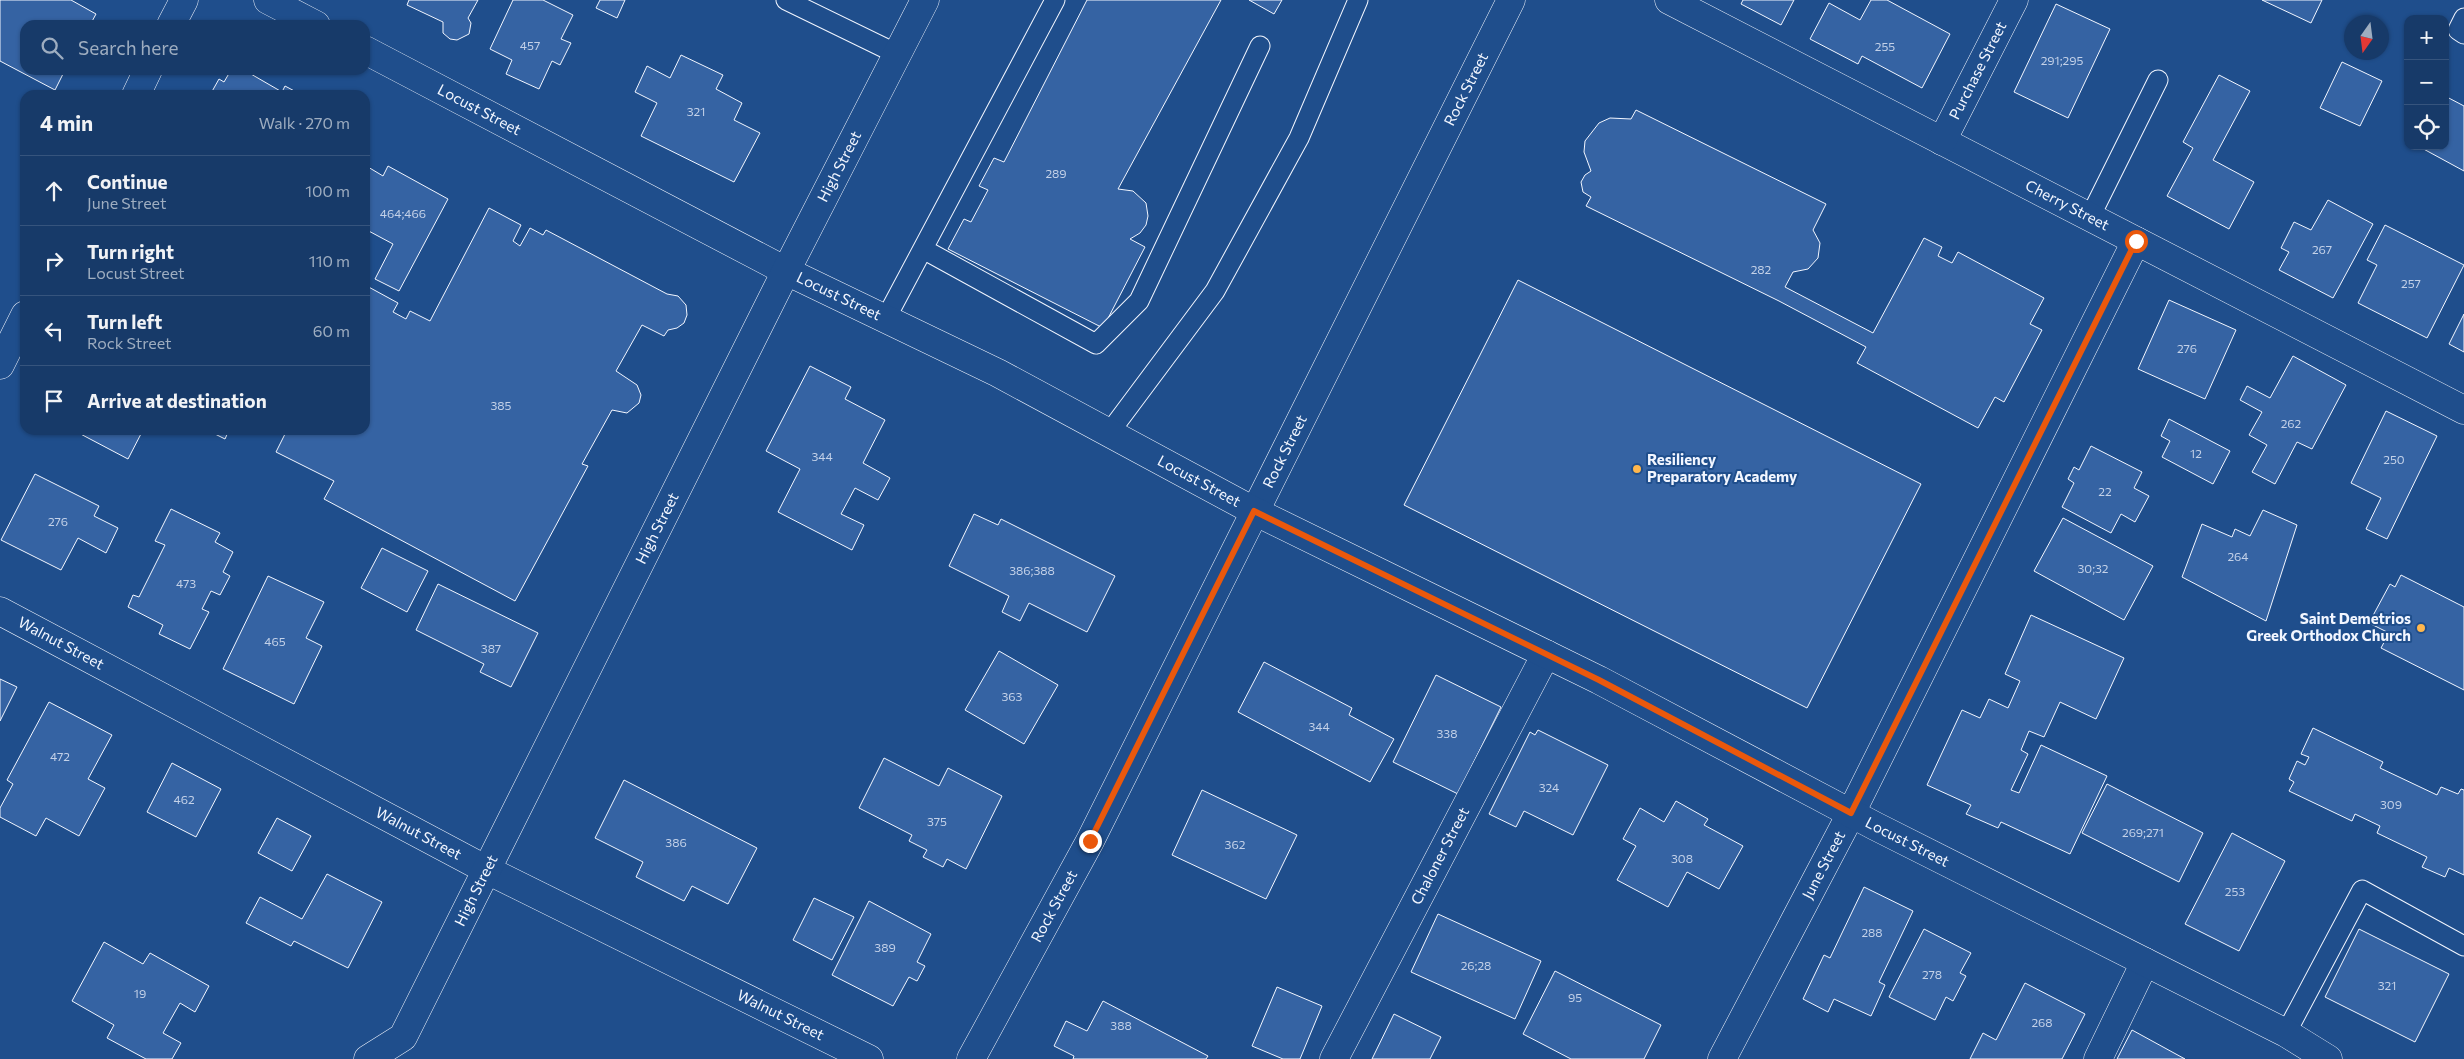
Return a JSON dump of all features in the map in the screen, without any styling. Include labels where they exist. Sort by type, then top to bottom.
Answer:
[{"type":"street","points":[[174,20],[184,0]]},
{"type":"street","points":[[268,0],[306,20]]},
{"type":"street","name":"High Street","points":[[397,1048],[786,271],[925,0]]},
{"type":"street","name":"Rock Street","points":[[971,1059],[1090,841],[1511,0]]},
{"type":"street","name":"Cherry Street","points":[[1669,0],[2464,410]]},
{"type":"street","name":"Purchase Street","points":[[1942,141],[2014,0]]},
{"type":"street","name":"Locust Street","points":[[370,53],[786,271],[998,373],[1254,511],[1546,654],[1851,813],[2286,1033],[2328,1059]]},
{"type":"street","points":[[138,90],[146,75]]},
{"type":"street","name":"June Street","points":[[1722,1059],[1851,813],[2136,241]]},
{"type":"street","points":[[0,365],[20,325]]},
{"type":"street","name":"Walnut Street","points":[[0,611],[487,870],[869,1059]]},
{"type":"street","name":"Chaloner Street","points":[[1334,1059],[1546,654]]},
{"type":"street","points":[[2098,1059],[2145,962]]},
{"type":"street","points":[[368,1059],[397,1048]]},
{"type":"lane","points":[[786,0],[897,54]]},
{"type":"lane","points":[[886,320],[1055,0]]},
{"type":"lane","points":[[1109,433],[1215,291],[1299,138],[1358,0]]},
{"type":"lane","points":[[2464,18],[2458,30],[2464,34]]},
{"type":"lane","points":[[923,249],[1096,344],[1139,301],[1260,46]]},
{"type":"lane","points":[[2090,217],[2158,80]]},
{"type":"lane","points":[[2286,1033],[2362,890],[2464,946]]},
{"type":"building","points":[[0,0],[71,0],[96,14],[93,20],[20,20],[20,72],[0,61]]},
{"type":"building","points":[[409,0],[478,0],[468,18],[471,23],[469,34],[457,40],[450,39],[443,33],[443,22],[407,5]]},
{"type":"building","points":[[513,0],[543,0],[573,15],[561,39],[571,43],[560,65],[552,61],[539,89],[506,74],[512,60],[490,49]]},
{"type":"building","points":[[600,0],[625,0],[617,18],[596,8]]},
{"type":"building","points":[[1087,0],[1221,0],[1118,189],[1133,191],[1146,203],[1148,216],[1146,225],[1140,233],[1130,239],[1145,247],[1103,328],[948,249],[964,219],[971,222],[988,190],[979,186],[994,158],[1004,162]]},
{"type":"building","points":[[1249,0],[1282,0],[1274,14]]},
{"type":"building","points":[[1743,0],[1794,0],[1781,25],[1741,4]]},
{"type":"building","points":[[1871,0],[1887,0],[1950,34],[1922,88],[1862,56],[1858,64],[1810,39],[1829,3],[1860,20]]},
{"type":"building","points":[[2262,0],[2322,0],[2311,23]]},
{"type":"building","points":[[2056,4],[2110,29],[2068,118],[2014,92]]},
{"type":"building","points":[[681,55],[723,75],[716,89],[742,103],[734,120],[760,133],[734,182],[641,136],[657,103],[635,92],[647,66],[670,78]]},
{"type":"building","points":[[2342,62],[2382,81],[2360,126],[2320,108]]},
{"type":"building","points":[[27,75],[62,75],[55,90]]},
{"type":"building","points":[[228,75],[253,75],[279,90],[213,90],[219,79],[224,82]]},
{"type":"building","points":[[2219,75],[2250,91],[2213,160],[2254,182],[2229,229],[2167,196],[2193,148],[2183,142]]},
{"type":"building","points":[[285,86],[293,90],[283,90]]},
{"type":"building","points":[[2449,98],[2464,106],[2464,171],[2425,150],[2449,150]]},
{"type":"building","points":[[1636,110],[1826,204],[1813,230],[1820,243],[1818,258],[1808,269],[1793,272],[1785,287],[1873,333],[1924,238],[1942,247],[1938,256],[1952,263],[1958,252],[2044,298],[2030,324],[2042,330],[2004,402],[1995,397],[1978,428],[1857,363],[1866,347],[1779,301],[1586,206],[1591,197],[1583,192],[1581,182],[1585,175],[1591,171],[1584,152],[1585,141],[1599,123],[1610,118],[1631,119]]},
{"type":"building","points":[[388,166],[448,199],[399,291],[375,279],[393,244],[370,232],[370,168],[383,176]]},
{"type":"building","points":[[2328,200],[2373,224],[2333,298],[2279,270],[2289,252],[2281,248],[2294,222],[2311,230]]},
{"type":"building","points":[[489,208],[521,225],[513,241],[520,246],[530,228],[543,235],[546,230],[667,294],[678,296],[686,305],[687,315],[684,323],[677,328],[668,330],[664,336],[642,325],[616,371],[637,385],[641,395],[639,403],[627,413],[612,410],[582,464],[588,466],[515,601],[324,499],[334,481],[276,452],[284,435],[370,435],[370,288],[398,303],[393,312],[406,319],[410,311],[430,321]]},
{"type":"building","points":[[2385,225],[2464,265],[2427,338],[2358,303],[2377,265],[2367,260]]},
{"type":"building","name":"Resiliency Preparatory Academy","points":[[1518,280],[1921,484],[1807,708],[1404,505]]},
{"type":"building","points":[[2169,300],[2236,330],[2205,399],[2138,369]]},
{"type":"building","points":[[2464,314],[2464,352],[2449,344]]},
{"type":"building","points":[[2293,356],[2346,385],[2312,449],[2297,442],[2275,484],[2252,472],[2267,445],[2249,435],[2262,412],[2240,400],[2247,386],[2270,398]]},
{"type":"building","points":[[810,366],[851,387],[845,399],[885,420],[863,463],[890,478],[878,500],[855,488],[841,514],[864,525],[852,550],[778,512],[800,469],[766,451]]},
{"type":"building","points":[[2386,411],[2437,436],[2387,539],[2366,529],[2381,498],[2351,483]]},
{"type":"building","points":[[2169,419],[2230,451],[2213,484],[2162,457],[2170,441],[2161,436]]},
{"type":"building","points":[[82,435],[140,435],[128,459]]},
{"type":"building","points":[[217,435],[227,435],[225,439]]},
{"type":"building","points":[[2091,446],[2142,472],[2134,488],[2149,496],[2135,522],[2121,514],[2111,533],[2062,507],[2074,483],[2068,479],[2074,467],[2079,470]]},
{"type":"building","points":[[35,474],[99,506],[94,516],[118,528],[106,553],[78,538],[61,570],[1,540]]},
{"type":"building","points":[[171,509],[220,533],[215,542],[233,552],[223,572],[230,576],[220,595],[211,591],[202,609],[209,612],[190,649],[159,634],[163,625],[128,607],[133,595],[139,597],[165,545],[155,541]]},
{"type":"building","points":[[2263,510],[2297,525],[2266,621],[2182,577],[2202,524],[2232,537],[2235,529],[2250,536]]},
{"type":"building","points":[[974,514],[998,525],[1001,519],[1115,576],[1087,632],[1029,603],[1020,621],[1002,612],[1009,596],[949,566]]},
{"type":"building","points":[[2063,518],[2153,566],[2124,620],[2034,571]]},
{"type":"building","points":[[382,548],[428,571],[407,612],[361,588]]},
{"type":"building","name":"Saint Demetrios Greek Orthodox Church","points":[[2401,575],[2464,607],[2464,690],[2381,648],[2389,633],[2369,623],[2390,584],[2395,587]]},
{"type":"building","points":[[268,576],[324,602],[306,638],[322,646],[294,704],[223,669]]},
{"type":"building","points":[[438,584],[538,633],[511,687],[480,672],[484,664],[416,630]]},
{"type":"building","points":[[2031,615],[2124,658],[2096,719],[2060,702],[2044,737],[2029,731],[2021,750],[2028,754],[2011,790],[2019,793],[2041,745],[2107,776],[2070,854],[2001,822],[1998,828],[1966,814],[1971,805],[1927,785],[1962,710],[1980,718],[1989,699],[2008,708],[2020,681],[2005,674]]},
{"type":"building","points":[[999,651],[1058,685],[1024,744],[965,710]]},
{"type":"building","points":[[1264,662],[1352,708],[1349,715],[1394,739],[1370,782],[1238,712]]},
{"type":"building","points":[[1436,675],[1501,707],[1458,794],[1393,762]]},
{"type":"building","points":[[0,679],[17,687],[0,721]]},
{"type":"building","points":[[49,702],[112,735],[88,779],[105,788],[79,836],[46,818],[36,836],[0,817],[0,808],[13,784],[7,780]]},
{"type":"building","points":[[2313,728],[2383,762],[2380,768],[2437,795],[2441,787],[2458,794],[2461,789],[2464,790],[2464,875],[2449,868],[2445,877],[2422,867],[2427,857],[2377,833],[2380,826],[2355,814],[2352,821],[2289,791],[2294,782],[2289,779],[2297,761],[2305,765],[2309,757],[2301,754]]},
{"type":"building","points":[[1538,730],[1608,765],[1573,835],[1524,811],[1516,827],[1489,814],[1530,732],[1535,735]]},
{"type":"building","points":[[884,758],[939,786],[948,768],[1002,796],[966,869],[947,859],[943,867],[923,857],[927,850],[909,841],[912,835],[859,808]]},
{"type":"building","points":[[172,763],[221,789],[196,837],[147,812]]},
{"type":"building","points":[[624,780],[757,848],[728,904],[692,886],[684,901],[636,877],[643,862],[595,838]]},
{"type":"building","points":[[2107,784],[2203,833],[2179,882],[2082,833]]},
{"type":"building","points":[[1202,790],[1297,835],[1266,899],[1172,855]]},
{"type":"building","points":[[1676,801],[1708,819],[1704,825],[1743,846],[1719,889],[1687,872],[1668,907],[1617,880],[1636,846],[1623,839],[1640,808],[1664,822]]},
{"type":"building","points":[[277,818],[311,836],[292,871],[258,853]]},
{"type":"building","points":[[2232,833],[2285,861],[2239,951],[2185,924]]},
{"type":"building","points":[[327,874],[382,902],[348,968],[294,941],[291,946],[246,923],[260,897],[302,919]]},
{"type":"building","points":[[1864,887],[1913,911],[1879,982],[1885,985],[1871,1016],[1834,999],[1828,1012],[1803,999],[1824,955],[1830,958]]},
{"type":"building","points":[[814,898],[854,917],[832,960],[793,940]]},
{"type":"building","points":[[869,901],[931,934],[917,962],[925,966],[917,981],[909,977],[893,1006],[832,975]]},
{"type":"building","points":[[1438,914],[1541,961],[1515,1019],[1411,972]]},
{"type":"building","points":[[1924,929],[1971,953],[1960,973],[1966,976],[1953,1001],[1946,997],[1935,1020],[1889,997]]},
{"type":"building","points":[[2359,929],[2449,974],[2415,1042],[2325,997]]},
{"type":"building","points":[[104,942],[143,964],[150,953],[209,986],[195,1012],[180,1003],[163,1033],[181,1043],[172,1059],[146,1059],[107,1038],[114,1025],[72,1001]]},
{"type":"building","points":[[1555,971],[1661,1025],[1644,1059],[1571,1059],[1523,1034]]},
{"type":"building","points":[[2025,983],[2085,1014],[2062,1059],[1970,1059],[1983,1033],[1996,1040]]},
{"type":"building","points":[[1277,987],[1322,1006],[1300,1059],[1283,1059],[1252,1046]]},
{"type":"building","points":[[1103,1001],[1208,1056],[1206,1059],[1073,1059],[1074,1056],[1054,1046],[1066,1021],[1087,1031]]},
{"type":"building","points":[[1394,1014],[1441,1037],[1430,1059],[1372,1059]]},
{"type":"building","points":[[2132,1030],[2185,1059],[2117,1059]]},
{"type":"place","name":"Resiliency Preparatory Academy","points":[[1637,469]]},
{"type":"place","name":"Saint Demetrios Greek Orthodox Church","points":[[2421,628]]},
{"type":"route","points":[[1090,841],[1254,511],[1599,680],[1851,813],[2136,241]]}]
